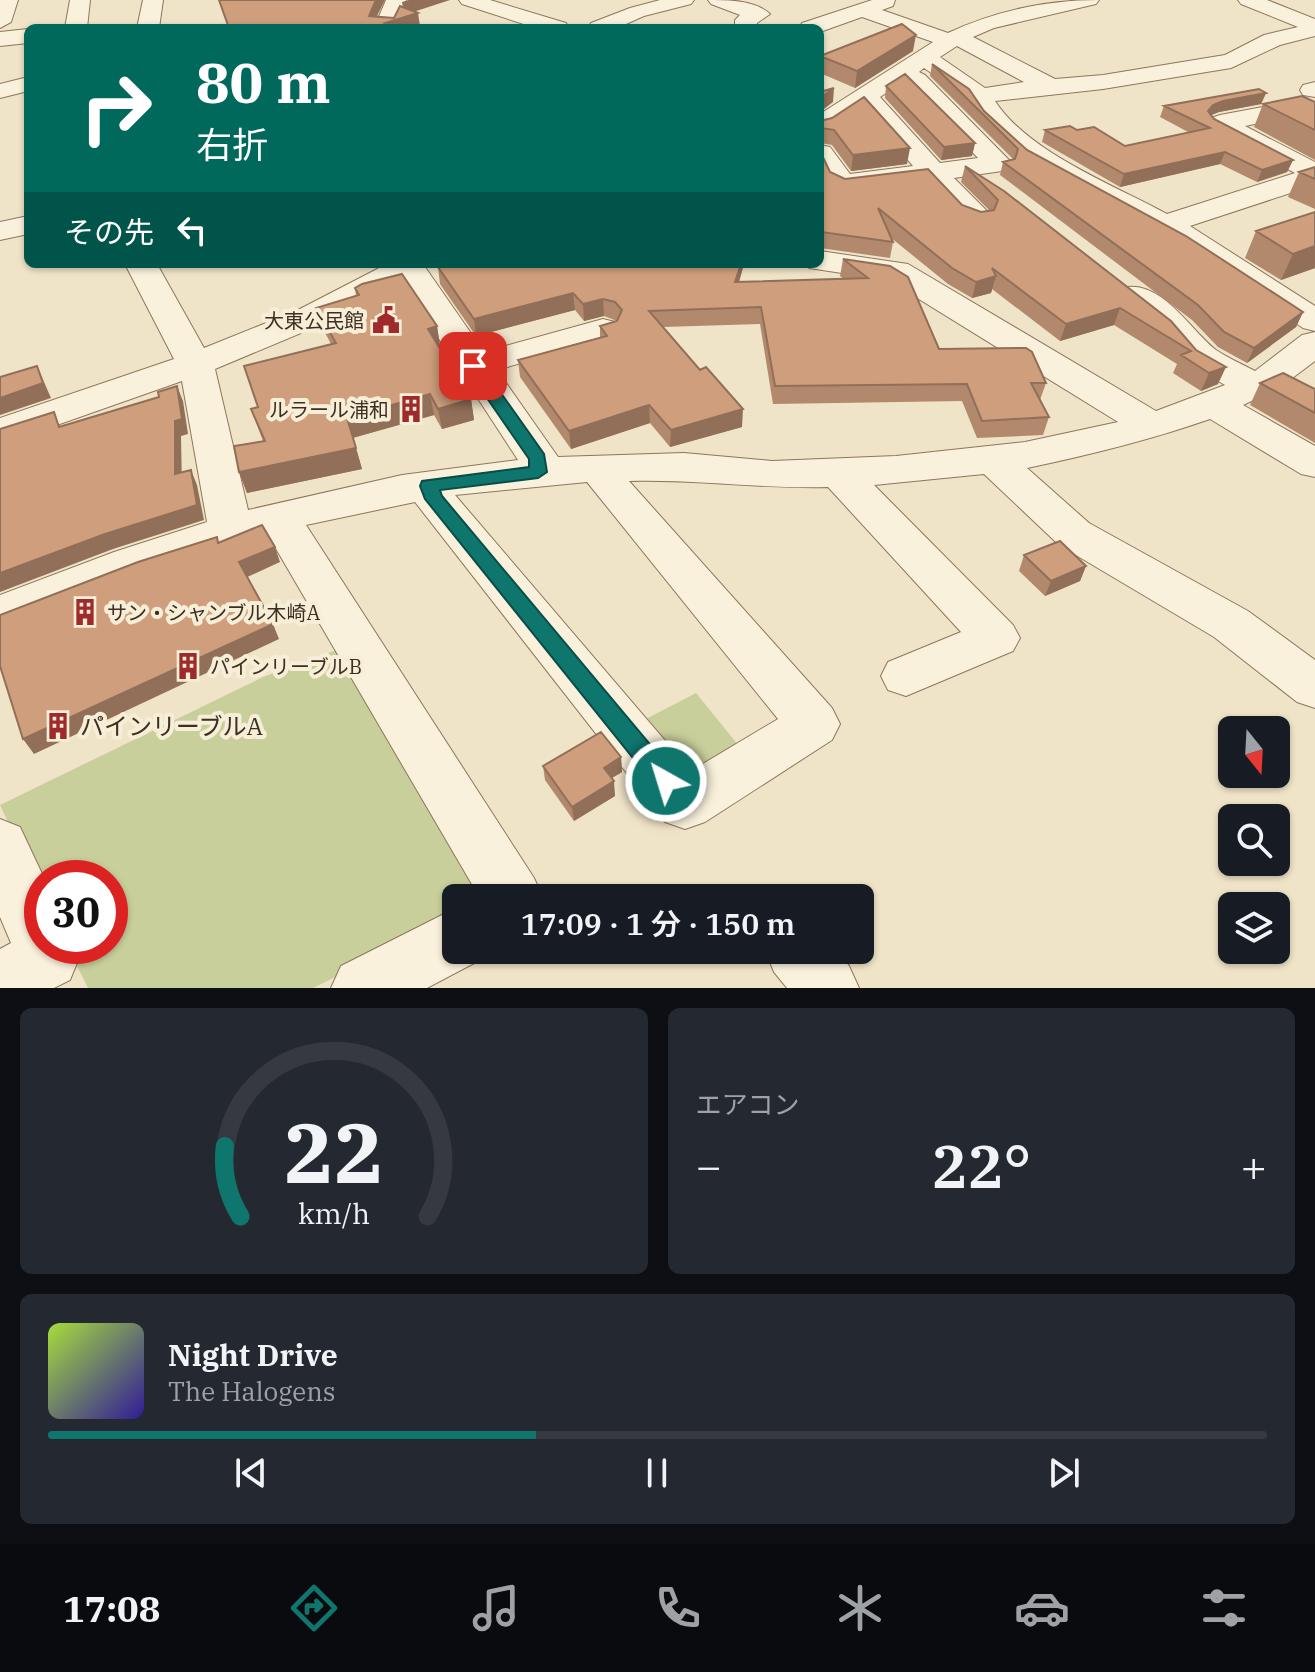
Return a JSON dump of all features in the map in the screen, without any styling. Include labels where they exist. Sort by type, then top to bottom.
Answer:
[{"type":"street","points":[[0,22],[8,0]]},
{"type":"street","points":[[77,24],[80,0]]},
{"type":"street","points":[[150,24],[153,0]]},
{"type":"street","points":[[382,24],[396,0]]},
{"type":"street","points":[[469,0],[521,24],[558,17]]},
{"type":"street","points":[[608,24],[637,12],[684,0]]},
{"type":"street","points":[[718,0],[759,14],[746,20],[746,24]]},
{"type":"street","points":[[821,24],[891,0]]},
{"type":"street","points":[[824,120],[953,39],[987,23],[1089,0]]},
{"type":"street","points":[[1248,0],[1315,28]]},
{"type":"street","points":[[966,8],[987,23]]},
{"type":"street","points":[[861,10],[953,39],[1048,85]]},
{"type":"street","points":[[637,12],[666,24]]},
{"type":"street","points":[[981,98],[1000,91],[1103,82],[1231,61],[1282,37],[1315,28]]},
{"type":"street","points":[[0,39],[24,36]]},
{"type":"street","points":[[1282,37],[1315,52]]},
{"type":"street","points":[[913,64],[981,98],[992,116],[1035,154],[1166,224],[1315,321]]},
{"type":"street","points":[[824,158],[843,183],[999,164],[917,80],[913,64]]},
{"type":"street","points":[[1198,66],[1294,116],[1220,123],[1315,175]]},
{"type":"street","points":[[0,91],[24,85]]},
{"type":"street","points":[[861,98],[871,102],[950,170],[1000,191]]},
{"type":"street","points":[[950,170],[977,218]]},
{"type":"street","points":[[1166,224],[1315,175]]},
{"type":"street","points":[[0,231],[24,226]]},
{"type":"street","points":[[824,262],[897,271],[1152,426]]},
{"type":"street","points":[[143,268],[195,364],[223,483],[230,531]]},
{"type":"street","points":[[0,432],[195,364],[308,318],[390,269],[473,366],[538,458],[538,472]]},
{"type":"street","points":[[1107,273],[1178,329],[1203,357],[1253,385]]},
{"type":"street","points":[[473,366],[603,329]]},
{"type":"street","points":[[0,614],[127,563],[230,531],[429,486],[538,472],[604,468],[685,467],[768,475],[838,473],[1053,449],[1152,426],[1213,404],[1268,379],[1315,343]]},
{"type":"street","points":[[1213,404],[1315,464]]},
{"type":"street","points":[[991,458],[1074,534],[1231,624],[1315,687]]},
{"type":"street","points":[[429,486],[434,499],[685,804],[814,724],[607,482],[604,468]]},
{"type":"street","points":[[838,473],[996,638],[906,676]]},
{"type":"street","points":[[280,519],[504,884]]},
{"type":"street","points":[[0,846],[24,919]]},
{"type":"street","points":[[363,988],[442,946]]},
{"type":"street","points":[[807,964],[827,988]]},
{"type":"green space","points":[[339,649],[478,884],[442,884],[442,925],[313,988],[88,988],[76,964],[128,964],[128,860],[26,860],[0,805],[263,677]]},
{"type":"green space","points":[[696,693],[748,757],[695,786],[640,722]]},
{"type":"building","points":[[219,0],[376,0],[369,16],[394,18],[400,6],[418,13],[385,23],[388,24],[228,24]]},
{"type":"building","points":[[902,24],[916,35],[857,71],[824,58],[824,54]]},
{"type":"building","points":[[932,64],[969,89],[984,111],[1027,150],[1186,236],[1303,312],[1254,348],[1224,332],[1198,305],[1003,162],[1015,159],[1018,149]]},
{"type":"building","points":[[905,74],[975,143],[944,147],[886,86]]},
{"type":"building","points":[[1259,89],[1266,93],[1223,101],[1208,111],[1214,119],[1293,160],[1262,170],[1225,152],[1124,174],[1045,130],[1070,126],[1077,130],[1094,127],[1125,146],[1210,128],[1164,106]]},
{"type":"building","points":[[1302,96],[1315,102],[1315,130],[1263,104]]},
{"type":"building","points":[[864,97],[910,148],[853,155],[834,130],[824,129],[824,120]]},
{"type":"building","points":[[824,159],[830,172],[845,179],[928,169],[962,205],[981,212],[994,210],[998,200],[965,166],[1004,191],[1171,321],[1196,350],[1226,367],[1209,373],[1181,355],[1191,351],[1120,308],[1066,324],[992,268],[996,276],[976,282],[952,268],[878,208],[893,242],[824,232]]},
{"type":"building","points":[[1315,167],[1315,179],[1299,172]]},
{"type":"building","points":[[1315,212],[1315,246],[1293,254],[1256,231]]},
{"type":"building","points":[[843,259],[890,266],[908,277],[939,349],[1026,348],[1032,352],[1046,383],[1031,383],[1049,417],[982,421],[967,384],[775,386],[761,307],[649,311],[700,370],[706,367],[743,409],[671,430],[649,405],[569,431],[518,360],[607,336],[600,326],[617,321],[622,310],[615,302],[603,299],[583,304],[573,293],[474,319],[439,268],[740,268],[735,282],[868,278]]},
{"type":"building","points":[[402,274],[437,326],[428,329],[471,399],[438,409],[430,394],[347,418],[356,448],[239,472],[234,446],[265,441],[251,409],[258,407],[244,366],[336,343],[316,308],[359,295],[355,288],[362,284]]},
{"type":"building","points":[[37,366],[43,383],[0,398],[0,377]]},
{"type":"building","points":[[1283,373],[1315,389],[1315,413],[1260,383]]},
{"type":"building","points":[[177,386],[182,419],[175,421],[175,474],[191,470],[197,505],[105,534],[0,573],[0,429],[54,412],[59,427],[159,397],[158,392]]},
{"type":"building","points":[[262,525],[275,547],[239,562],[273,624],[23,739],[0,666],[0,615],[138,562],[217,537],[218,543]]},
{"type":"building","points":[[1060,541],[1086,566],[1051,581],[1024,555]]},
{"type":"building","points":[[601,732],[621,757],[604,768],[614,781],[572,807],[543,766]]},
{"type":"place","name":"大東公民館","points":[[386,320]]},
{"type":"place","name":"ルラール浦和","points":[[411,409]]},
{"type":"place","name":"サン・シャンブル木崎A","points":[[85,612]]},
{"type":"place","name":"パインリーブルB","points":[[188,666]]},
{"type":"place","name":"パインリーブルA","points":[[58,726]]},
{"type":"route","points":[[473,366],[538,458],[538,472],[429,486],[434,499],[666,781]]}]
